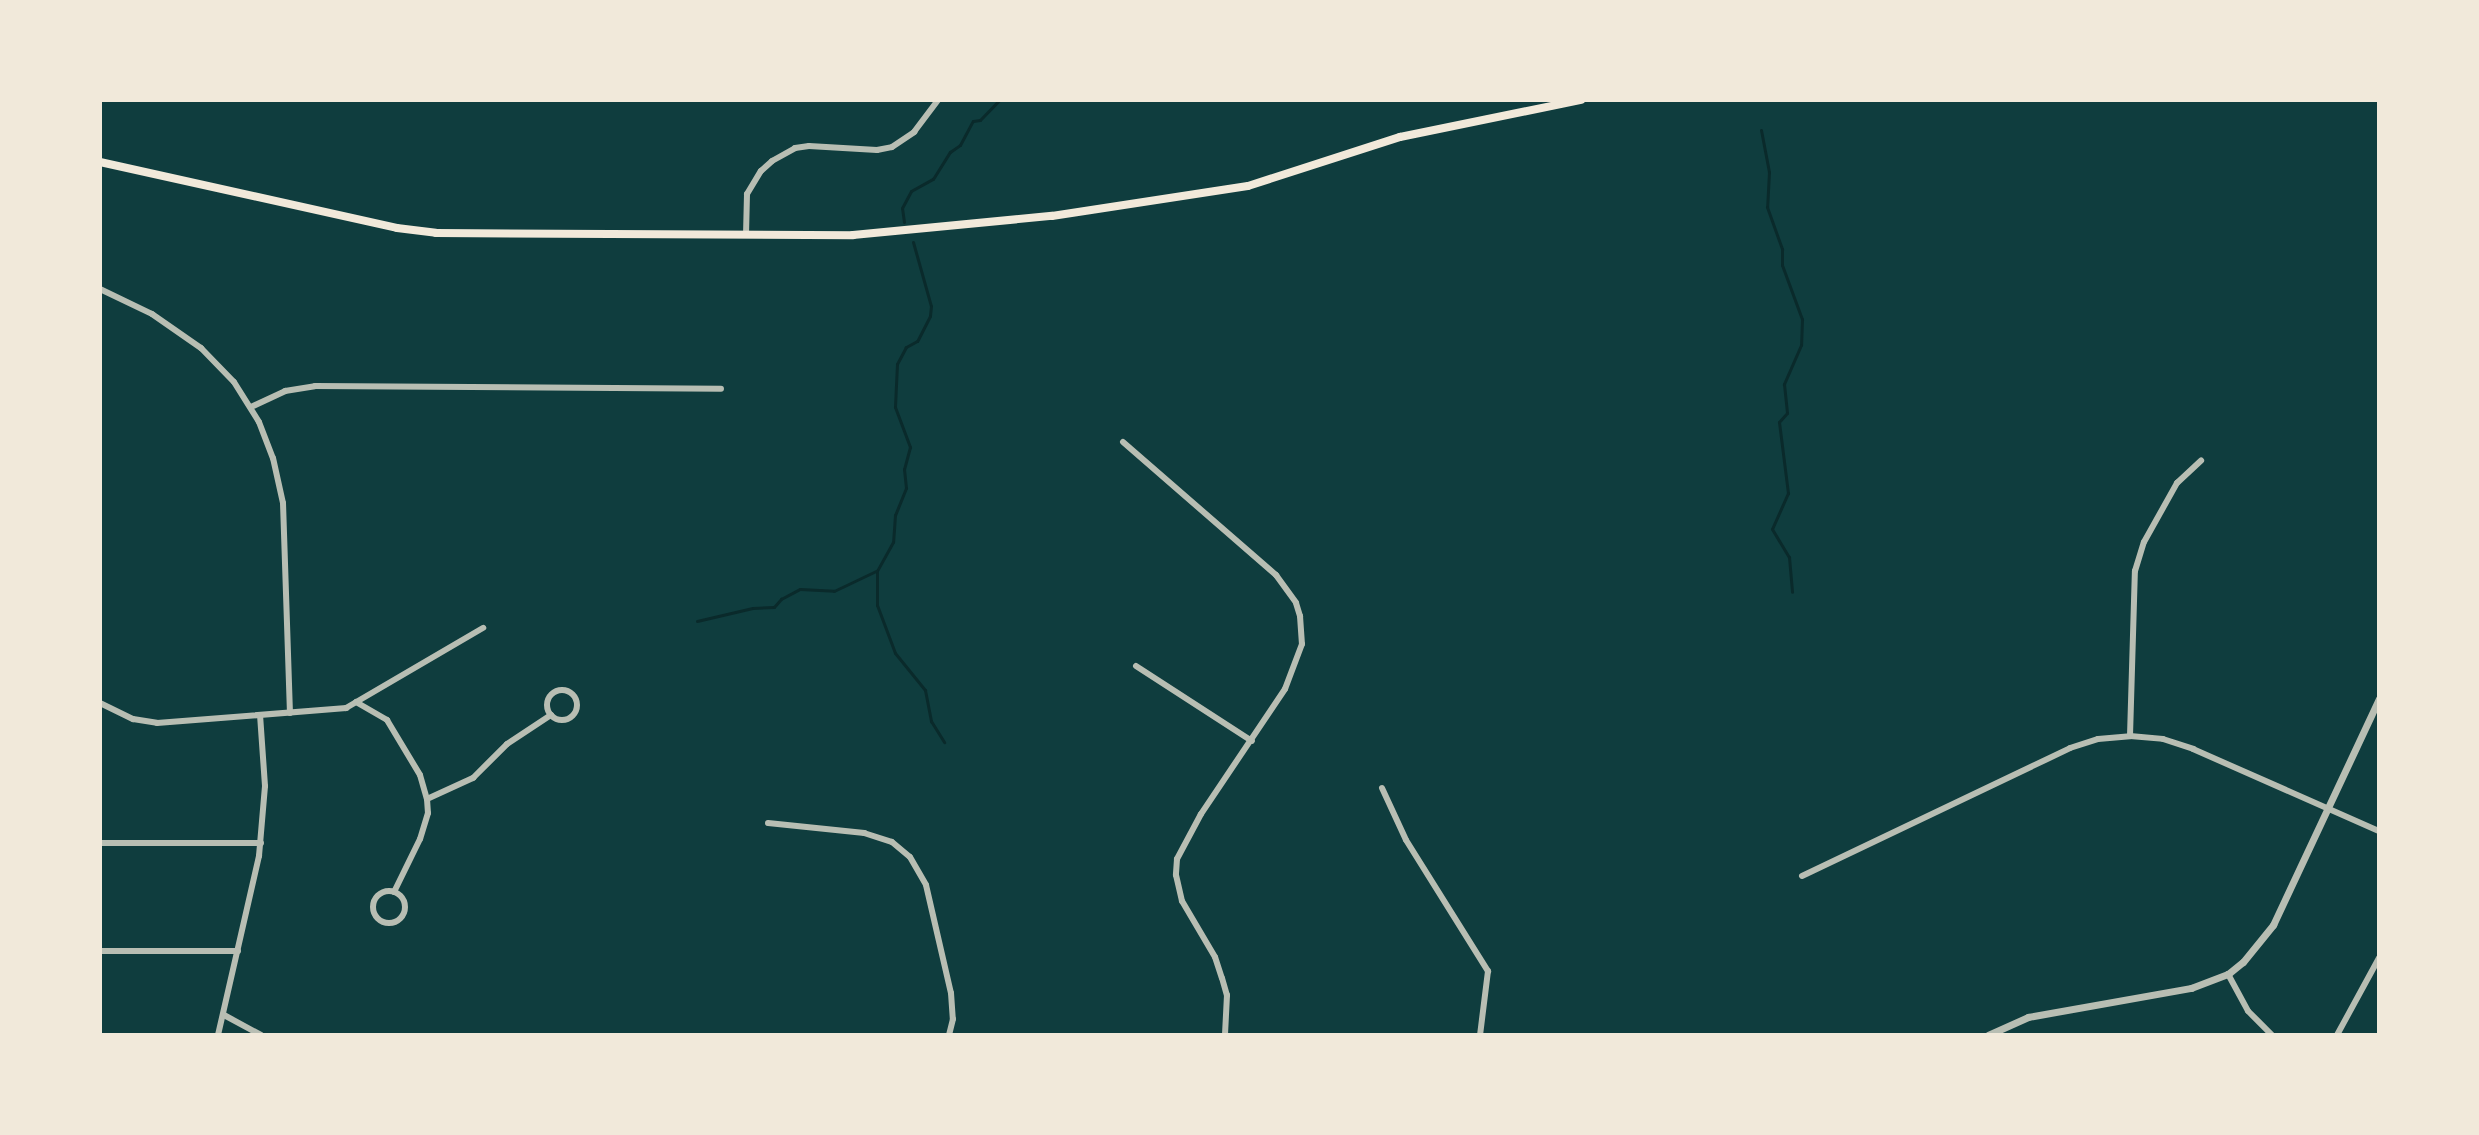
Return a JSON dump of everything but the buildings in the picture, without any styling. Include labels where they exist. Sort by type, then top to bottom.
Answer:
[{"type":"main road","points":[[100,162],[397,228],[436,233],[853,235],[940,230],[1248,186],[1400,137],[1581,100]]},
{"type":"street","points":[[746,235],[747,194],[761,171],[772,161],[795,148],[809,146],[861,150],[892,147],[914,132],[938,100]]},
{"type":"street","points":[[100,289],[152,314],[201,348],[234,382],[251,407],[273,458],[283,503],[290,713]]},
{"type":"street","points":[[251,407],[285,391],[315,386],[721,389]]},
{"type":"street","points":[[1123,442],[1276,575],[1296,603],[1302,644],[1298,662],[1252,741],[1201,814],[1177,859],[1176,875],[1182,901],[1215,957],[1225,986],[1225,1035]]},
{"type":"street","points":[[2130,736],[2135,571],[2164,504],[2188,470],[2201,461]]},
{"type":"street","points":[[100,703],[133,719],[157,723],[346,708],[483,628]]},
{"type":"street","points":[[1136,666],[1252,741]]},
{"type":"street","points":[[557,691],[571,693],[577,707],[573,716],[559,720],[551,715],[546,706],[549,697],[557,691]]},
{"type":"street","points":[[1988,1035],[2028,1017],[2191,988],[2228,974],[2255,952],[2273,925],[2325,807],[2379,699]]},
{"type":"street","points":[[356,702],[387,720],[420,775],[427,799],[428,813],[420,839],[394,892]]},
{"type":"street","points":[[218,1035],[261,843],[265,765],[260,715]]},
{"type":"street","points":[[427,799],[473,778],[507,744],[551,715]]},
{"type":"street","points":[[1802,876],[2070,748],[2098,739],[2130,736],[2163,739],[2193,749],[2379,831]]},
{"type":"street","points":[[1382,788],[1406,840],[1488,971],[1480,1035]]},
{"type":"street","points":[[768,823],[864,833],[892,842],[910,857],[926,885],[951,993],[953,1019],[949,1035]]},
{"type":"street","points":[[100,843],[261,843]]},
{"type":"street","points":[[383,892],[394,892],[402,898],[404,913],[397,921],[382,922],[374,914],[373,904],[383,892]]},
{"type":"street","points":[[100,951],[238,951]]},
{"type":"street","points":[[2337,1035],[2379,958]]},
{"type":"street","points":[[2228,974],[2248,1011],[2272,1035]]},
{"type":"street","points":[[224,1015],[261,1035]]},
{"type":"waterway","points":[[904,222],[902,208],[911,191],[933,179],[950,152],[960,145],[973,121],[980,120],[999,100]]},
{"type":"waterway","points":[[1761,130],[1769,172],[1767,207],[1782,249],[1782,265],[1802,319],[1801,345],[1784,384],[1787,413],[1779,422],[1788,493],[1772,529],[1789,557],[1792,592]]},
{"type":"waterway","points":[[913,242],[931,306],[930,316],[917,341],[906,347],[897,364],[895,407],[910,447],[904,469],[906,488],[895,515],[893,542],[877,571],[877,605],[895,653],[925,690],[931,721],[944,742]]},
{"type":"waterway","points":[[697,621],[753,608],[774,607],[781,599],[800,589],[834,591],[876,571]]}]
